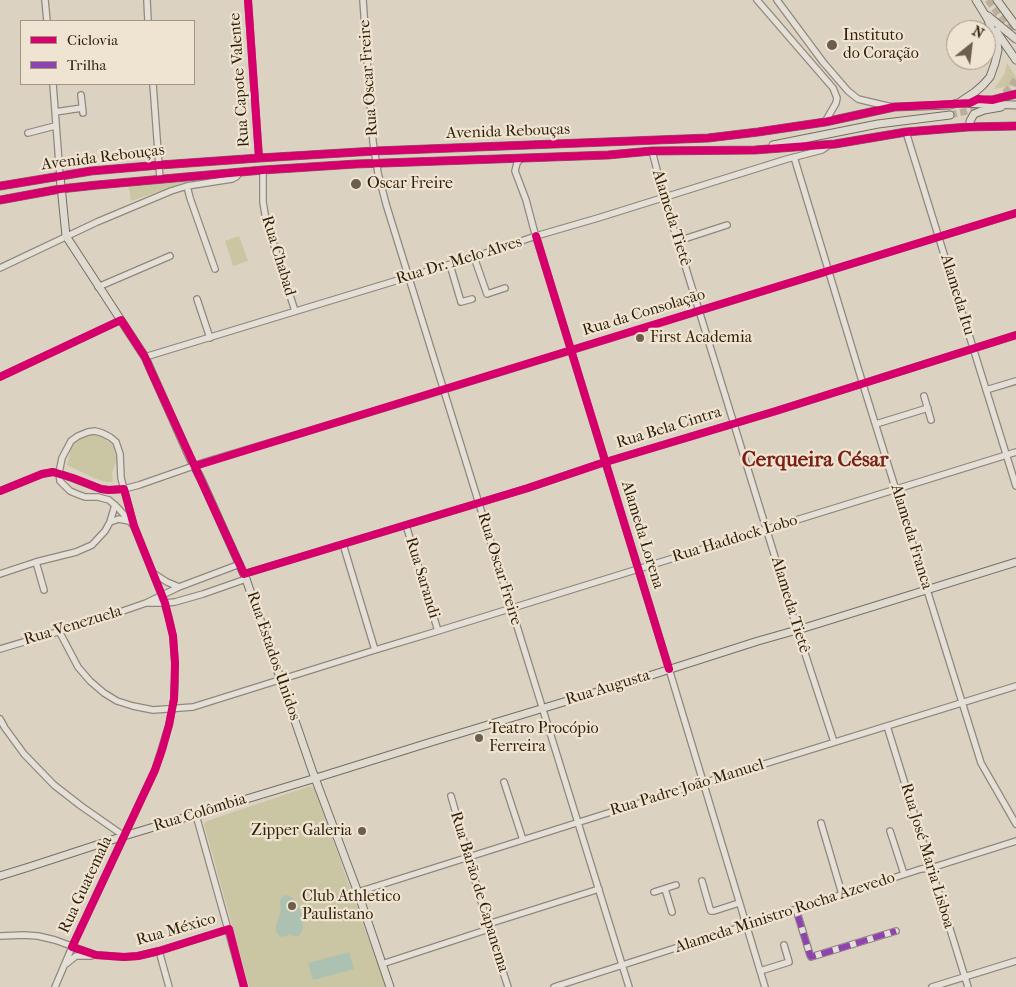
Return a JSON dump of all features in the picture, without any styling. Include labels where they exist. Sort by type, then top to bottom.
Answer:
[{"type":"main road","points":[[976,0],[1016,60]]},
{"type":"main road","points":[[997,0],[1016,26]]},
{"type":"main road","points":[[986,15],[1016,39]]},
{"type":"main road","points":[[958,103],[983,85],[990,77],[995,63],[998,50],[997,43],[986,15]]},
{"type":"main road","points":[[970,103],[978,99],[992,100],[1016,94]]},
{"type":"main road","name":"Avenida Rebouças","points":[[0,186],[92,171],[259,158],[375,151],[698,139],[825,122],[894,107],[958,103],[1016,105]]},
{"type":"main road","points":[[972,127],[970,121],[974,114],[984,110],[1016,105]]},
{"type":"main road","name":"Avenida Rebouças","points":[[755,150],[878,124],[950,115]]},
{"type":"main road","name":"Avenida Rebouças","points":[[0,200],[60,189],[263,170],[376,163],[608,155],[652,151],[755,150],[829,145],[906,132],[1016,126]]},
{"type":"main road","name":"Rua Estados Unidos","points":[[60,176],[66,236],[145,358],[240,564],[358,892],[390,987]]},
{"type":"main road","name":"Rua Augusta","points":[[316,778],[1016,562]]},
{"type":"main road","name":"Rua Colômbia","points":[[0,876],[316,778]]},
{"type":"street","points":[[45,0],[47,20]]},
{"type":"street","points":[[146,0],[148,20]]},
{"type":"street","name":"Rua Capote Valente","points":[[248,0],[259,158]]},
{"type":"street","name":"Rua Oscar Freire","points":[[363,0],[376,163],[386,204],[630,987]]},
{"type":"street","points":[[777,0],[823,62],[853,95],[866,101],[894,107]]},
{"type":"street","points":[[761,2],[833,88],[837,98],[825,122]]},
{"type":"street","points":[[1006,13],[1016,15]]},
{"type":"street","points":[[815,68],[822,67],[823,62]]},
{"type":"street","points":[[52,85],[60,176]]},
{"type":"street","points":[[153,85],[160,179]]},
{"type":"street","points":[[55,112],[83,110],[81,95]]},
{"type":"street","points":[[28,133],[55,126]]},
{"type":"street","name":"Alameda Itu","points":[[906,132],[1016,486]]},
{"type":"street","name":"Rua Dr. Melo Alves","points":[[145,358],[408,276],[450,265],[536,236],[822,150],[829,145]]},
{"type":"street","name":"Alameda Tietê","points":[[652,151],[664,197],[834,742]]},
{"type":"street","name":"Alameda Franca","points":[[794,157],[981,763],[1016,824]]},
{"type":"street","name":"Alameda Lorena","points":[[521,158],[515,170],[526,200],[765,987]]},
{"type":"street","name":"Rua Chabad","points":[[263,170],[266,220],[295,312]]},
{"type":"street","points":[[0,268],[145,201],[187,186],[232,179],[240,172]]},
{"type":"street","points":[[187,186],[215,269]]},
{"type":"street","name":"Rua da Consolação","points":[[58,473],[101,489],[124,489],[1016,213]]},
{"type":"street","points":[[678,241],[727,225]]},
{"type":"street","points":[[98,287],[170,256]]},
{"type":"street","points":[[474,257],[487,294],[505,288]]},
{"type":"street","points":[[450,265],[461,302],[472,299]]},
{"type":"street","points":[[196,299],[210,338]]},
{"type":"street","points":[[0,377],[121,320]]},
{"type":"street","name":"Rua Bela Cintra","points":[[245,577],[343,544],[1016,335]]},
{"type":"street","points":[[986,390],[1016,380]]},
{"type":"street","points":[[924,396],[931,420]]},
{"type":"street","points":[[876,424],[928,408]]},
{"type":"street","name":"Rua Guatemala","points":[[55,987],[72,946],[155,770],[172,709],[174,681],[173,636],[165,604],[134,526],[121,478],[121,460],[116,442],[110,437],[95,431],[78,436],[72,441],[62,458],[58,473]]},
{"type":"street","name":"Rua Haddock Lobo","points":[[59,631],[78,667],[90,681],[117,701],[152,710],[192,707],[1016,452]]},
{"type":"street","points":[[0,491],[47,473],[58,473],[60,481],[70,491],[85,497],[103,498],[115,505],[134,526]]},
{"type":"street","points":[[0,574],[36,562],[76,552],[92,545],[105,531],[115,505]]},
{"type":"street","points":[[110,522],[119,519],[129,521]]},
{"type":"street","name":"Rua Sarandi","points":[[406,525],[438,631]]},
{"type":"street","points":[[343,544],[375,650]]},
{"type":"street","points":[[36,562],[44,590]]},
{"type":"street","name":"Rua Venezuela","points":[[0,649],[104,618],[146,603],[179,587],[240,564]]},
{"type":"street","points":[[153,573],[179,587]]},
{"type":"street","name":"Rua Venezuela","points":[[146,603],[165,604],[203,594],[245,577]]},
{"type":"street","name":"Rua Padre João Manuel","points":[[358,892],[1016,686]]},
{"type":"street","points":[[0,718],[24,754],[54,785],[124,836]]},
{"type":"street","name":"Rua José Maria Lisboa","points":[[887,726],[968,987]]},
{"type":"street","points":[[504,782],[523,840]]},
{"type":"street","name":"Rua Barão de Capanema","points":[[451,796],[488,926],[508,987]]},
{"type":"street","points":[[196,815],[244,987]]},
{"type":"street","points":[[821,823],[842,894]]},
{"type":"street","points":[[890,831],[904,874]]},
{"type":"street","name":"Alameda Ministro Rocha Azevedo","points":[[554,987],[904,874],[931,868],[1016,841]]},
{"type":"street","points":[[702,881],[711,911],[739,903]]},
{"type":"street","points":[[654,892],[676,885]]},
{"type":"street","points":[[665,888],[672,912]]},
{"type":"street","points":[[382,964],[599,889]]},
{"type":"street","points":[[796,909],[812,957],[896,930]]},
{"type":"street","name":"Rua México","points":[[64,965],[76,956],[138,956],[229,929]]},
{"type":"street","name":"Rua México","points":[[0,936],[38,936],[96,955]]},
{"type":"street","points":[[760,971],[789,962],[784,945]]},
{"type":"street","points":[[159,951],[169,987]]},
{"type":"street","points":[[932,987],[1016,961]]},
{"type":"shaded area","points":[[1007,63],[1016,77],[1016,85],[994,89],[1005,73]]},
{"type":"shaded area","points":[[200,177],[131,201],[128,183]]},
{"type":"shaded area","points":[[239,236],[248,261],[233,266],[225,241]]},
{"type":"shaded area","points":[[98,435],[113,446],[117,459],[112,473],[113,482],[96,479],[67,465],[74,443],[80,438]]},
{"type":"shaded area","name":"Club Athletico Paulistano","points":[[310,786],[314,788],[386,987],[249,987],[204,824],[207,821]]},
{"type":"shaded area","points":[[285,895],[295,900],[302,914],[303,928],[298,936],[281,937],[276,931],[276,925],[281,912],[280,901]]},
{"type":"shaded area","points":[[349,952],[354,969],[313,980],[308,963]]},
{"type":"tunnel","points":[[988,0],[1013,34]]},
{"type":"tunnel","points":[[997,100],[1012,86],[1016,79]]},
{"type":"tunnel","points":[[950,115],[984,107]]},
{"type":"marked path","points":[[798,916],[811,957],[896,931]]},
{"type":"cycle path","points":[[248,0],[259,158]]},
{"type":"cycle path","points":[[0,186],[91,171],[259,158],[375,151],[708,138],[825,122],[894,107],[970,103],[978,99],[992,100],[1016,94]]},
{"type":"cycle path","points":[[0,200],[60,189],[263,170],[356,164],[608,155],[652,151],[755,150],[835,144],[906,132],[968,127],[1016,126]]},
{"type":"cycle path","points":[[195,466],[1016,213]]},
{"type":"cycle path","points":[[536,236],[669,669]]},
{"type":"cycle path","points":[[0,377],[121,320],[145,357],[244,574],[528,488],[599,464],[776,411],[1016,335]]},
{"type":"cycle path","points":[[0,491],[42,474],[53,472],[101,489],[124,489],[134,526],[165,603],[173,636],[175,663],[174,699],[162,750],[155,770],[72,947],[96,955],[138,956],[229,929],[244,987]]},
{"type":"place","name":"Instituto do Coração","points":[[832,45]]},
{"type":"place","name":"Oscar Freire","points":[[356,184]]},
{"type":"place","name":"First Academia","points":[[640,338]]},
{"type":"place","name":"Teatro Procópio Ferreira","points":[[479,738]]},
{"type":"place","name":"Zipper Galeria","points":[[362,831]]},
{"type":"place","name":"Club Athletico Paulistano","points":[[292,906]]},
{"type":"district","name":"Cerqueira César","points":[[815,461]]}]
